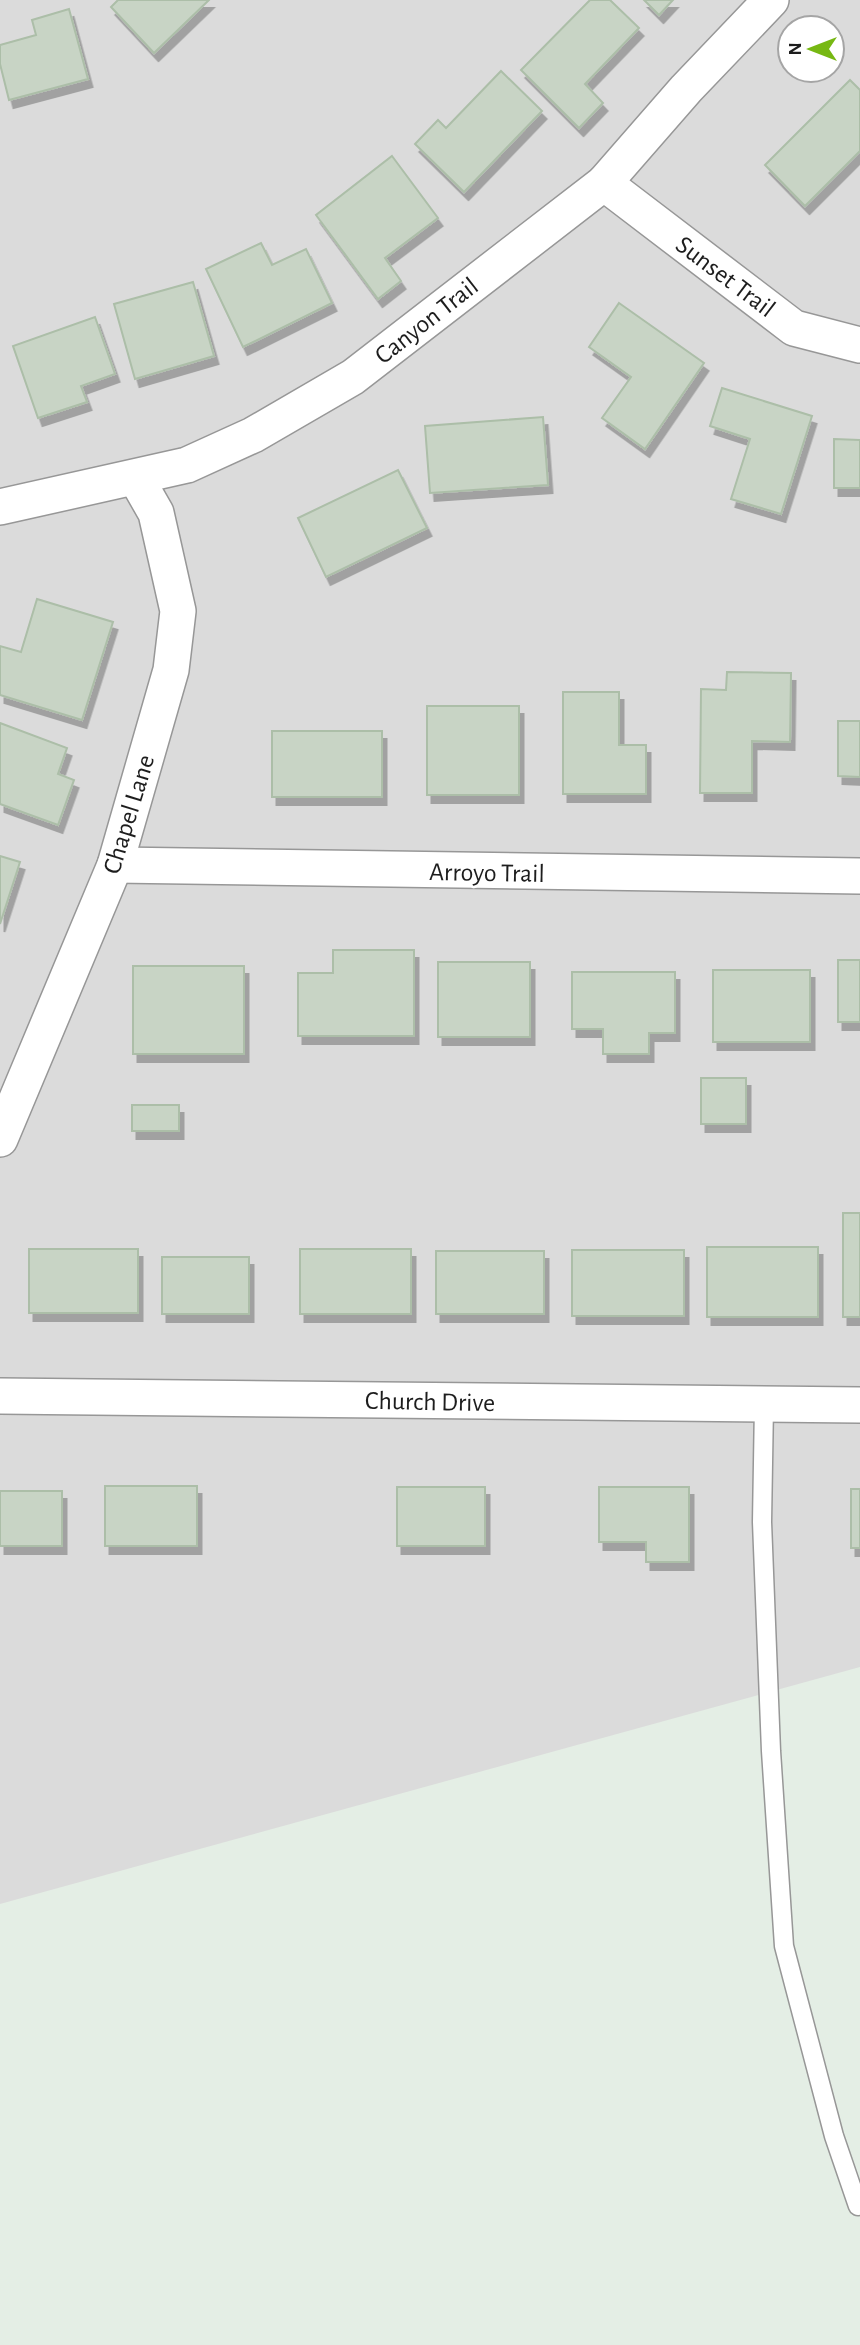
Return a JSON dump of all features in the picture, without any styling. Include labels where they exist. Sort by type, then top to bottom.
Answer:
[{"type":"street","name":"Canyon Trail","points":[[0,507],[187,465],[253,435],[353,377],[604,183],[686,89],[771,0]]},
{"type":"street","name":"Sunset Trail","points":[[604,183],[794,328],[860,345]]},
{"type":"street","name":"Chapel Lane","points":[[0,1139],[115,865],[171,670],[178,611],[156,513],[136,478]]},
{"type":"street","name":"Arroyo Trail","points":[[115,865],[860,876]]},
{"type":"street","name":"Church Drive","points":[[0,1396],[860,1405]]},
{"type":"lane","points":[[764,1404],[765,1590],[771,1751],[784,1946],[834,2136],[858,2206]]},
{"type":"shaded area","points":[[0,0],[860,0],[860,1667],[0,1904]]},
{"type":"building","points":[[118,0],[209,0],[154,53],[111,7]]},
{"type":"building","points":[[590,0],[610,0],[639,28],[585,84],[603,103],[579,128],[521,70]]},
{"type":"building","points":[[644,0],[673,0],[659,15]]},
{"type":"building","points":[[69,9],[88,79],[9,100],[0,64],[0,45],[36,35],[32,20]]},
{"type":"building","points":[[501,71],[542,111],[464,192],[415,144],[438,120],[446,128]]},
{"type":"building","points":[[850,80],[860,90],[860,151],[805,206],[765,165]]},
{"type":"building","points":[[392,156],[438,218],[385,258],[401,281],[378,299],[316,215]]},
{"type":"building","points":[[261,243],[272,265],[306,249],[332,303],[243,347],[206,269]]},
{"type":"building","points":[[193,282],[214,356],[135,379],[114,304]]},
{"type":"building","points":[[619,303],[704,363],[645,449],[602,418],[631,377],[589,347]]},
{"type":"building","points":[[95,317],[115,374],[81,386],[87,402],[38,418],[13,346]]},
{"type":"building","points":[[722,388],[812,416],[781,514],[731,499],[750,439],[710,426]]},
{"type":"building","points":[[543,417],[548,485],[430,493],[425,426]]},
{"type":"building","points":[[834,439],[860,440],[860,488],[834,488]]},
{"type":"building","points":[[398,470],[427,528],[326,577],[298,518]]},
{"type":"building","points":[[37,599],[113,622],[82,720],[0,695],[0,646],[21,652]]},
{"type":"building","points":[[727,672],[791,673],[790,742],[752,741],[752,793],[700,793],[701,689],[726,690]]},
{"type":"building","points":[[563,692],[619,692],[619,745],[646,745],[646,794],[563,794]]},
{"type":"building","points":[[427,706],[519,706],[519,795],[427,795]]},
{"type":"building","points":[[838,721],[860,721],[860,777],[838,776]]},
{"type":"building","points":[[0,723],[67,748],[58,774],[74,780],[58,825],[0,804]]},
{"type":"building","points":[[272,731],[382,731],[382,797],[272,797]]},
{"type":"building","points":[[0,856],[20,862],[0,924]]},
{"type":"building","points":[[333,950],[414,950],[414,1036],[298,1036],[298,973],[333,973]]},
{"type":"building","points":[[838,960],[860,960],[860,1022],[838,1022]]},
{"type":"building","points":[[438,962],[530,962],[530,1037],[438,1037]]},
{"type":"building","points":[[133,966],[244,966],[244,1054],[133,1054]]},
{"type":"building","points":[[713,970],[810,970],[810,1042],[713,1042]]},
{"type":"building","points":[[572,972],[675,972],[675,1033],[649,1033],[649,1054],[603,1054],[603,1029],[572,1029]]},
{"type":"building","points":[[701,1078],[746,1078],[746,1124],[701,1124]]},
{"type":"building","points":[[132,1105],[179,1105],[179,1131],[132,1131]]},
{"type":"building","points":[[843,1213],[860,1213],[860,1317],[843,1317]]},
{"type":"building","points":[[707,1247],[818,1247],[818,1317],[707,1317]]},
{"type":"building","points":[[29,1249],[138,1249],[138,1313],[29,1313]]},
{"type":"building","points":[[300,1249],[411,1249],[411,1314],[300,1314]]},
{"type":"building","points":[[572,1250],[684,1250],[684,1316],[572,1316]]},
{"type":"building","points":[[436,1251],[544,1251],[544,1314],[436,1314]]},
{"type":"building","points":[[162,1257],[249,1257],[249,1314],[162,1314]]},
{"type":"building","points":[[105,1486],[197,1486],[197,1546],[105,1546]]},
{"type":"building","points":[[397,1487],[485,1487],[485,1546],[397,1546]]},
{"type":"building","points":[[599,1487],[689,1487],[689,1562],[646,1562],[646,1542],[599,1542]]},
{"type":"building","points":[[851,1489],[860,1489],[860,1548],[851,1548]]},
{"type":"building","points":[[0,1491],[62,1491],[62,1546],[0,1546]]}]
